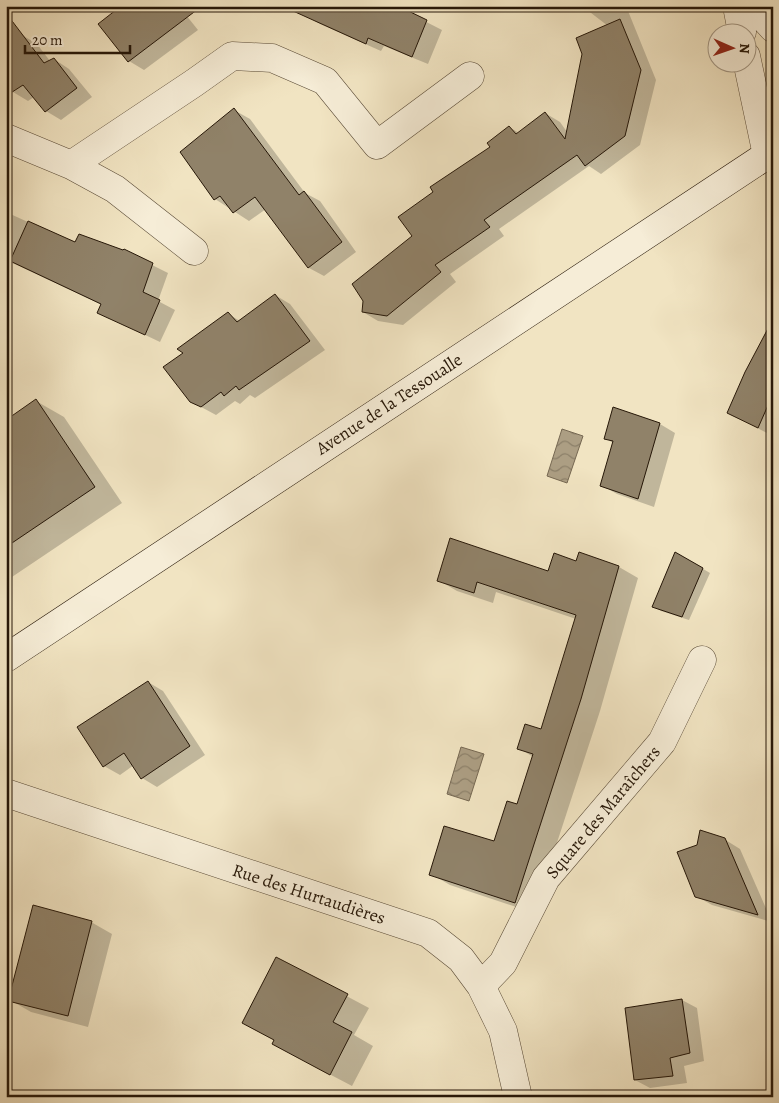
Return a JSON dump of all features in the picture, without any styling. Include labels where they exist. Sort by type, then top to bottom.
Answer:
[{"type":"street","points":[[736,6],[740,22]]},
{"type":"street","points":[[753,6],[773,28]]},
{"type":"street","points":[[71,165],[232,56],[272,58],[325,81],[377,144],[470,76]]},
{"type":"street","points":[[750,72],[770,153]]},
{"type":"street","points":[[6,138],[71,165],[114,189],[194,251]]},
{"type":"street","name":"Avenue de la Tessoualle","points":[[6,658],[770,153]]},
{"type":"street","name":"Square des Maraîchers","points":[[482,986],[503,963],[546,878],[662,742],[702,660]]},
{"type":"street","name":"Rue des Hurtaudières","points":[[6,793],[428,933],[461,960],[482,986],[503,1031],[518,1097]]},
{"type":"water","points":[[562,429],[583,436],[567,483],[547,476]]},
{"type":"water","points":[[461,747],[484,754],[469,801],[447,794]]},
{"type":"building","points":[[121,6],[202,6],[128,62],[98,24]]},
{"type":"building","points":[[282,6],[398,6],[427,20],[412,57],[368,38],[366,44]]},
{"type":"building","points":[[6,13],[44,63],[54,58],[77,88],[45,112],[23,85],[6,96]]},
{"type":"building","points":[[620,19],[641,70],[625,136],[585,166],[577,155],[484,220],[490,227],[435,265],[441,272],[387,316],[362,312],[363,301],[352,284],[412,236],[398,217],[433,192],[430,187],[490,147],[487,143],[509,126],[516,134],[545,112],[565,139],[582,54],[576,38]]},
{"type":"building","points":[[234,108],[299,195],[304,191],[342,242],[308,268],[255,197],[233,213],[220,196],[214,200],[180,152]]},
{"type":"building","points":[[28,221],[75,242],[79,234],[124,249],[153,263],[143,292],[160,300],[145,335],[97,313],[101,304],[10,261]]},
{"type":"building","points":[[275,294],[310,341],[239,390],[236,386],[224,396],[221,392],[201,407],[190,402],[163,367],[183,353],[177,349],[228,312],[237,322]]},
{"type":"building","points":[[773,319],[773,394],[758,428],[727,413],[745,372]]},
{"type":"building","points":[[36,399],[95,487],[6,547],[6,420]]},
{"type":"building","points":[[613,407],[660,423],[638,499],[600,486],[613,441],[604,439]]},
{"type":"building","points":[[450,538],[548,571],[554,553],[576,561],[579,552],[619,566],[581,699],[515,903],[429,875],[444,826],[494,841],[507,801],[517,804],[533,754],[517,749],[525,724],[541,729],[576,615],[477,582],[474,593],[437,581]]},
{"type":"building","points":[[675,552],[703,568],[682,617],[652,607]]},
{"type":"building","points":[[148,681],[190,746],[141,779],[124,753],[103,767],[77,727]]},
{"type":"building","points":[[700,830],[725,838],[758,915],[695,897],[677,852],[697,845]]},
{"type":"building","points":[[33,905],[92,921],[68,1016],[8,1001]]},
{"type":"building","points":[[276,957],[348,994],[333,1022],[352,1032],[330,1075],[272,1044],[274,1040],[242,1023]]},
{"type":"building","points":[[682,999],[690,1053],[670,1058],[673,1076],[634,1080],[625,1008]]}]
